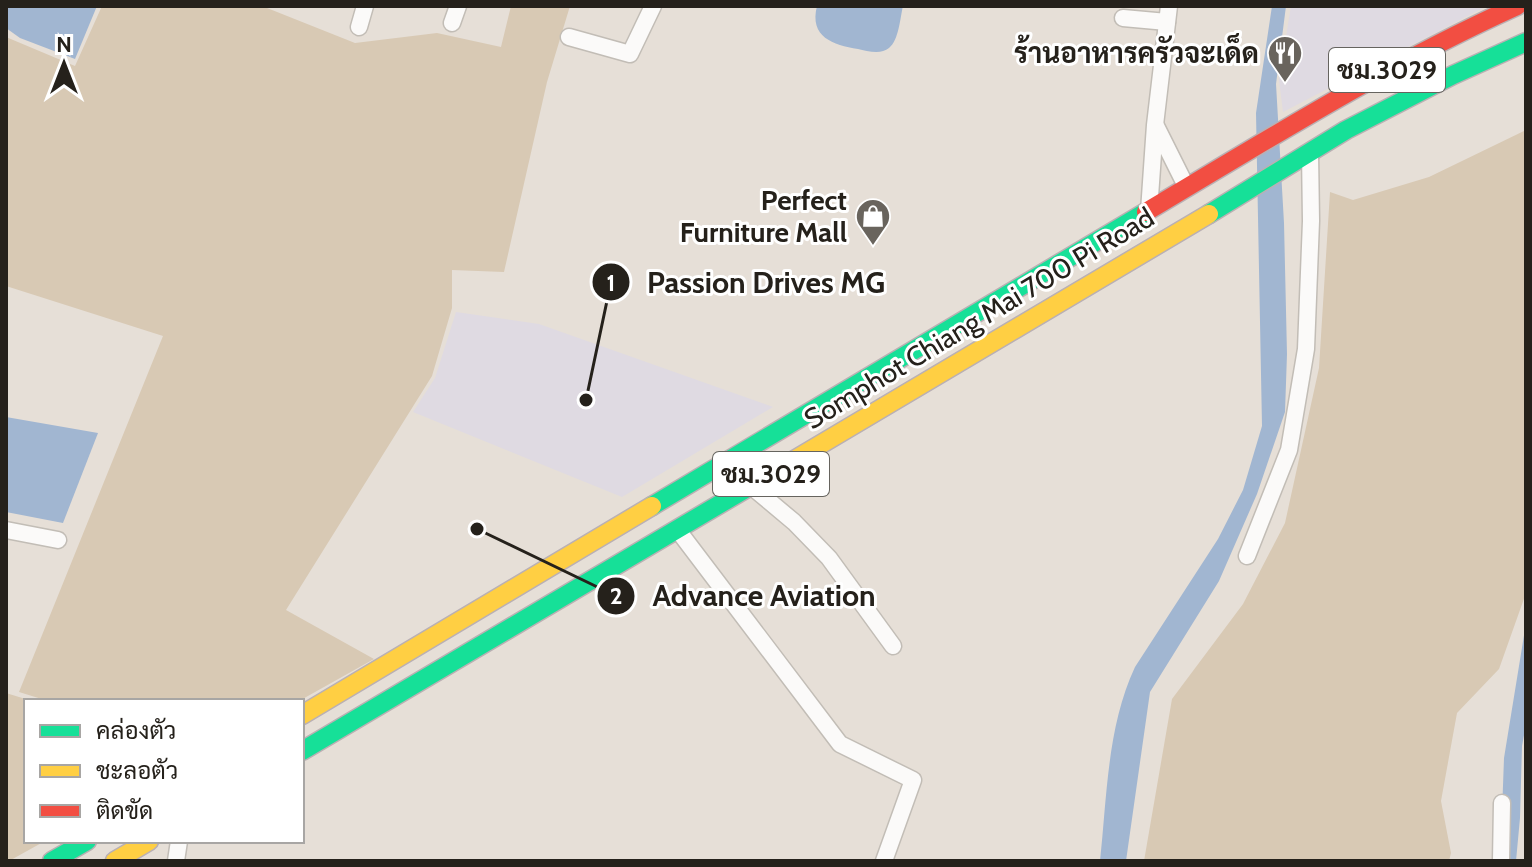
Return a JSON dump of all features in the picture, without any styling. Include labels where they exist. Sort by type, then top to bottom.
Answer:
[{"type":"main road","name":"Somphot Chiang Mai 700 Pi Road","points":[[304,714],[1297,122],[1410,57],[1517,6]]},
{"type":"main road","name":"Somphot Chiang Mai 700 Pi Road","points":[[304,750],[1346,130],[1526,42]]},
{"type":"main road","points":[[52,861],[84,843]]},
{"type":"main road","points":[[115,861],[146,843]]},
{"type":"street","points":[[359,27],[365,6]]},
{"type":"street","points":[[452,23],[458,6]]},
{"type":"street","points":[[569,37],[630,54],[653,6]]},
{"type":"street","points":[[1123,18],[1168,14],[1149,211]]},
{"type":"street","points":[[1155,125],[1187,188]]},
{"type":"street","points":[[1247,556],[1289,450],[1306,349],[1311,221],[1310,152]]},
{"type":"street","points":[[751,486],[794,522],[829,558],[893,646]]},
{"type":"street","points":[[677,529],[840,744],[913,780],[884,861]]},
{"type":"street","points":[[6,530],[58,540]]},
{"type":"street","points":[[1501,861],[1502,803]]},
{"type":"shaded area","points":[[102,6],[262,6],[355,43],[437,33],[501,47],[511,6],[570,6],[547,82],[504,272],[452,270],[452,308],[432,376],[286,610],[374,659],[303,699],[42,699],[19,692],[163,336],[6,286],[6,37],[75,66]]},
{"type":"shaded area","points":[[1291,6],[1487,6],[1283,112],[1279,80]]},
{"type":"shaded area","points":[[1526,130],[1526,593],[1499,669],[1457,713],[1441,801],[1451,853],[1449,861],[1144,861],[1172,699],[1243,604],[1285,523],[1319,368],[1330,192],[1353,200],[1429,177]]},
{"type":"shaded area","points":[[456,312],[539,324],[773,407],[622,497],[413,412],[435,378]]},
{"type":"shaded area","points":[[6,693],[26,699],[24,843],[41,843],[6,861]]},
{"type":"water","points":[[6,6],[97,6],[75,59],[20,38],[6,28]]},
{"type":"water","points":[[817,6],[903,6],[895,40],[889,48],[878,52],[840,45],[825,38],[815,17]]},
{"type":"water","points":[[1272,6],[1286,6],[1276,84],[1284,223],[1285,412],[1257,494],[1219,581],[1150,692],[1126,861],[1100,861],[1113,738],[1126,690],[1135,667],[1218,539],[1243,490],[1262,426],[1256,113]]},
{"type":"water","points":[[6,417],[98,433],[63,523],[6,512]]},
{"type":"water","points":[[1526,623],[1526,724],[1516,861],[1503,861],[1504,758]]},
{"type":"traffic: fast","points":[[1209,214],[1346,130],[1453,75],[1526,42]]},
{"type":"traffic: fast","points":[[652,506],[1146,212]]},
{"type":"traffic: fast","points":[[304,750],[791,462]]},
{"type":"traffic: fast","points":[[52,861],[84,843]]},
{"type":"traffic: slow","points":[[791,462],[1209,214]]},
{"type":"traffic: slow","points":[[304,714],[652,506]]},
{"type":"traffic: slow","points":[[115,861],[146,843]]},
{"type":"traffic: jam","points":[[1146,212],[1375,78],[1517,6]]},
{"type":"place","name":"ร้านอาหารครัวจะเด็ด","points":[[1285,84]]},
{"type":"place","name":"Perfect Furniture Mall","points":[[873,247]]},
{"type":"place","name":"Passion Drives MG","points":[[586,400]]},
{"type":"place","name":"Advance Aviation","points":[[477,529]]}]
